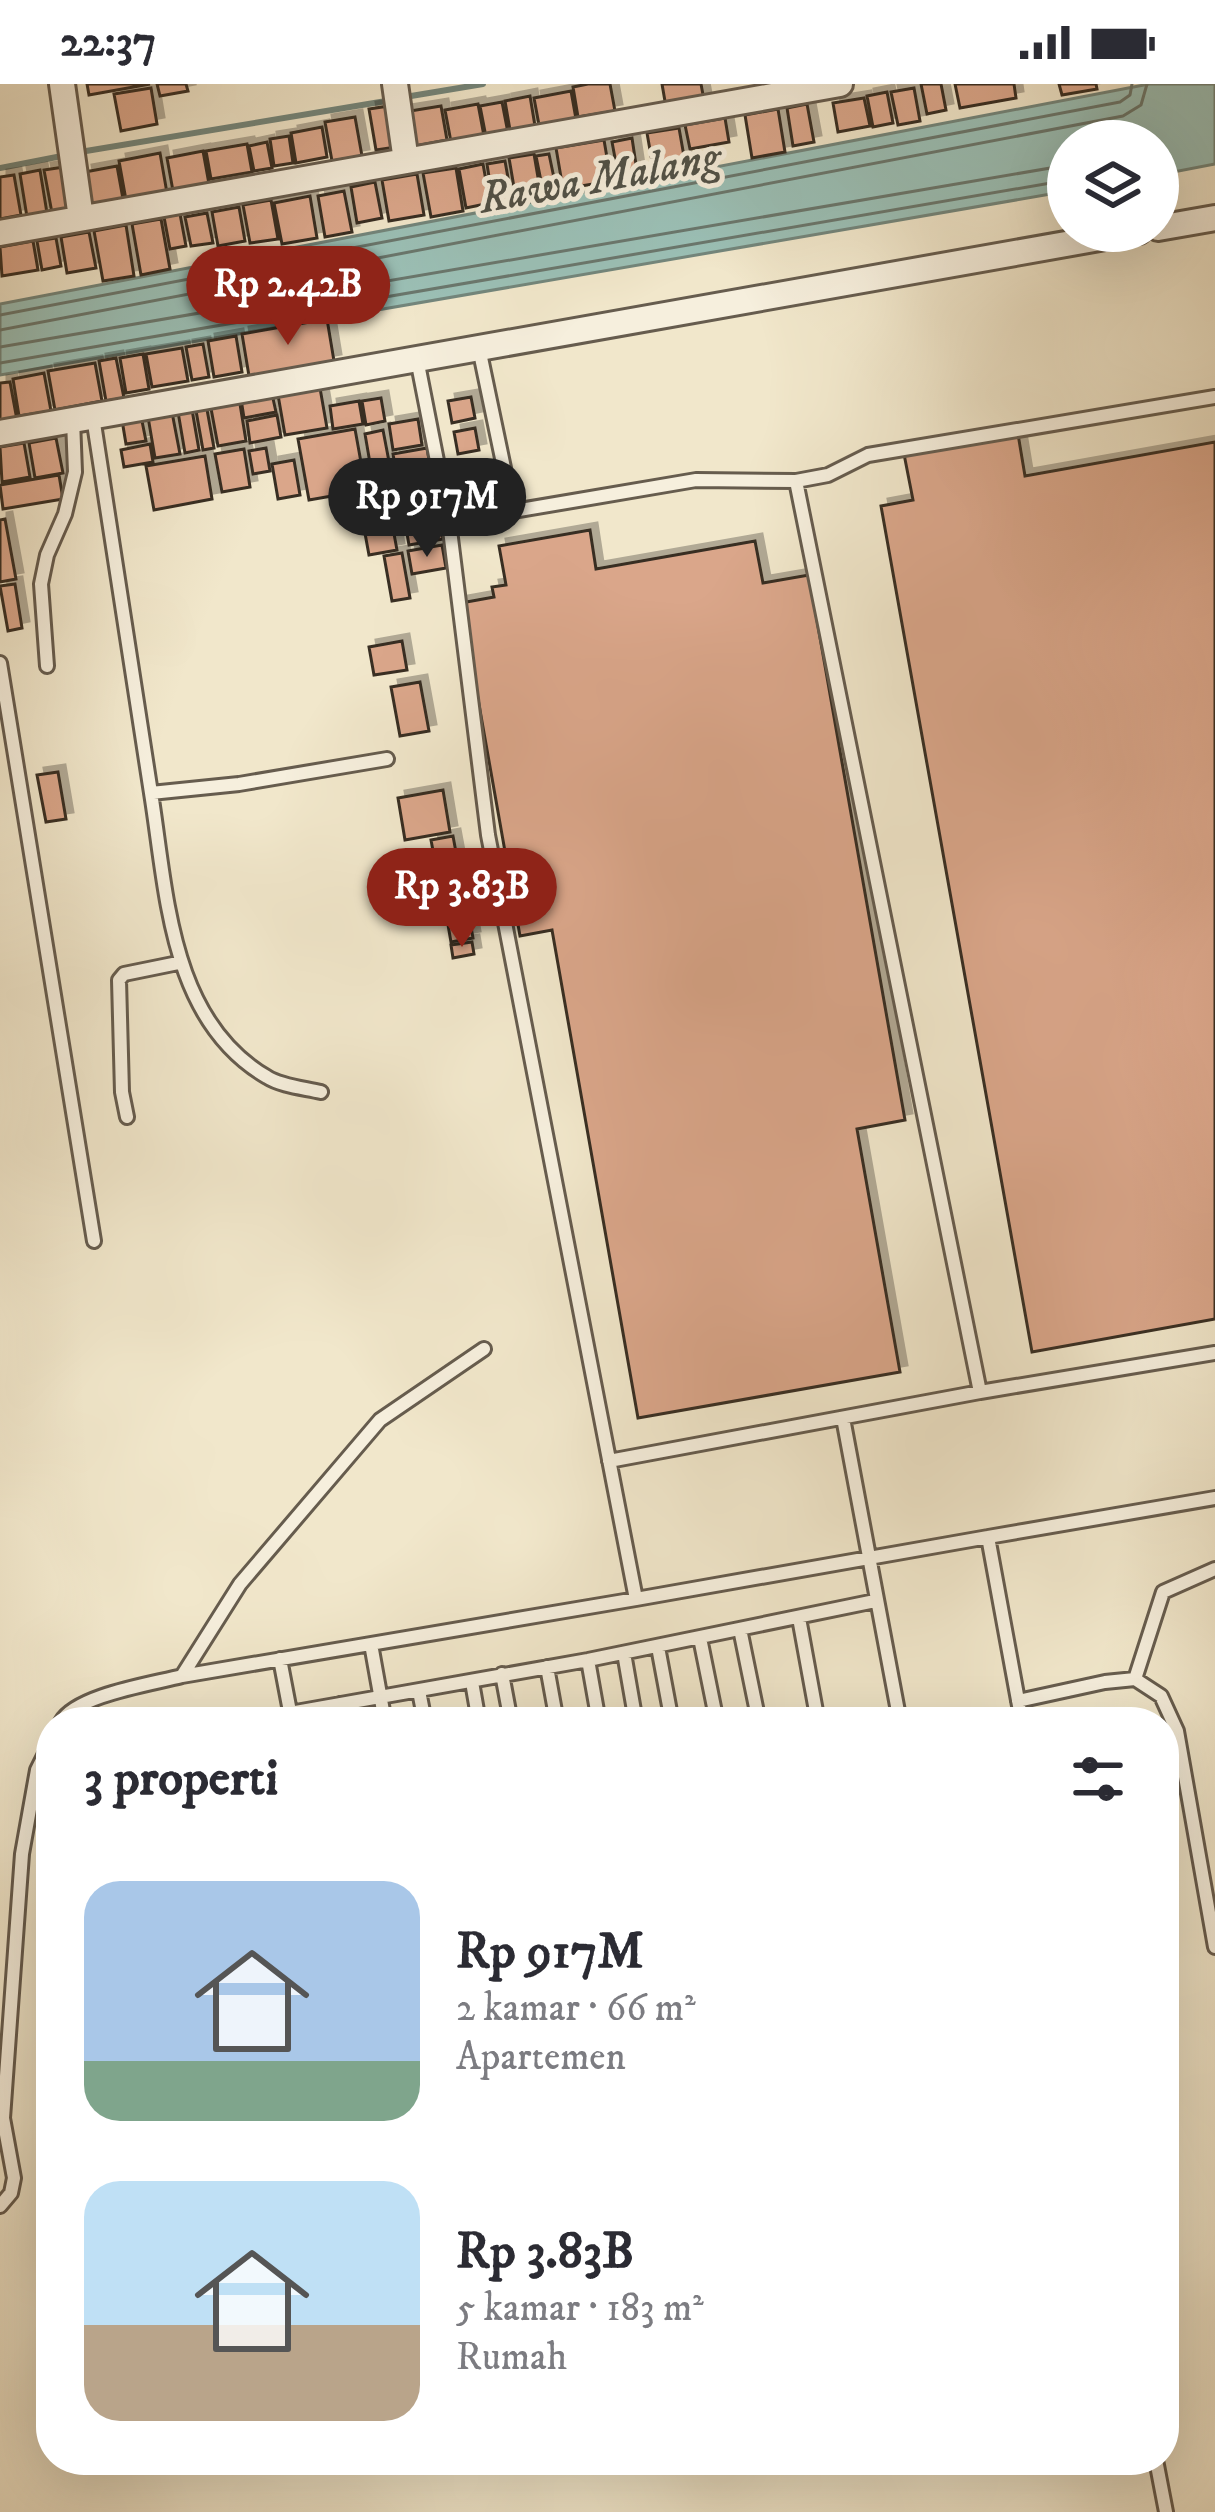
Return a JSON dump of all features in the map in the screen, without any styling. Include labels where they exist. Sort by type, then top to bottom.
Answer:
[{"type":"street","points":[[62,84],[81,218]]},
{"type":"street","points":[[395,84],[406,161]]},
{"type":"street","points":[[0,233],[406,161],[721,95],[840,84]]},
{"type":"street","points":[[1179,224],[1215,218]]},
{"type":"street","points":[[0,434],[1047,247]]},
{"type":"lane","points":[[479,347],[514,511]]},
{"type":"lane","points":[[417,357],[449,522],[488,835],[636,1599]]},
{"type":"lane","points":[[449,522],[696,480],[796,481],[828,476],[868,455],[1215,398]]},
{"type":"lane","points":[[47,666],[41,584],[75,472],[83,418]]},
{"type":"lane","points":[[83,418],[178,963],[195,998],[230,1048],[269,1079],[321,1092]]},
{"type":"lane","points":[[796,481],[980,1393]]},
{"type":"lane","points":[[0,663],[94,1241]]},
{"type":"lane","points":[[151,793],[239,784],[387,759]]},
{"type":"lane","points":[[127,1117],[119,980],[124,974],[178,963]]},
{"type":"lane","points":[[182,1676],[240,1584],[380,1420],[484,1349]]},
{"type":"lane","points":[[609,1461],[1215,1353]]},
{"type":"lane","points":[[843,1418],[897,1707]]},
{"type":"lane","points":[[79,1707],[182,1676],[1215,1498]]},
{"type":"lane","points":[[988,1538],[1019,1707]]},
{"type":"lane","points":[[1136,1679],[1163,1592],[1215,1569]]},
{"type":"lane","points":[[329,1707],[875,1601]]},
{"type":"lane","points":[[799,1618],[815,1707]]},
{"type":"lane","points":[[740,1629],[756,1707]]},
{"type":"lane","points":[[700,1637],[714,1707]]},
{"type":"lane","points":[[371,1644],[382,1707]]},
{"type":"lane","points":[[658,1646],[669,1707]]},
{"type":"lane","points":[[624,1653],[633,1707]]},
{"type":"lane","points":[[280,1659],[289,1707]]},
{"type":"lane","points":[[588,1660],[596,1707]]},
{"type":"lane","points":[[547,1667],[554,1707]]},
{"type":"lane","points":[[502,1674],[508,1707]]},
{"type":"lane","points":[[1018,1701],[1136,1679],[1161,1696],[1166,1707]]},
{"type":"lane","points":[[472,1682],[476,1707]]},
{"type":"lane","points":[[419,1690],[422,1707]]},
{"type":"lane","points":[[1179,1737],[1215,1947]]},
{"type":"lane","points":[[0,2206],[11,2194],[14,2178],[3,2118],[22,1854],[36,1776]]},
{"type":"lane","points":[[1159,2475],[1166,2512]]},
{"type":"water","points":[[1149,84],[1215,84],[1215,164],[1179,171],[1179,120],[1047,120],[1047,195],[0,375],[0,304]]},
{"type":"building","points":[[87,84],[150,84],[89,95]]},
{"type":"building","points":[[157,84],[186,84],[188,91],[160,96]]},
{"type":"building","points":[[610,84],[615,111],[578,117],[573,87]]},
{"type":"building","points":[[662,84],[701,84],[704,100],[666,107]]},
{"type":"building","points":[[921,84],[941,84],[946,110],[927,114]]},
{"type":"building","points":[[955,84],[1014,84],[1016,98],[960,108]]},
{"type":"building","points":[[1059,84],[1096,84],[1097,89],[1062,95]]},
{"type":"building","points":[[151,88],[157,124],[121,131],[114,94]]},
{"type":"building","points":[[914,88],[920,121],[898,125],[891,92]]},
{"type":"building","points":[[571,91],[576,119],[539,125],[534,98]]},
{"type":"building","points":[[887,92],[893,123],[873,127],[867,96]]},
{"type":"building","points":[[530,96],[535,126],[510,130],[505,101]]},
{"type":"building","points":[[864,98],[870,126],[838,132],[833,103]]},
{"type":"building","points":[[502,102],[508,133],[486,137],[480,106]]},
{"type":"building","points":[[478,104],[484,136],[451,142],[445,110]]},
{"type":"building","points":[[807,104],[814,142],[793,146],[787,108]]},
{"type":"building","points":[[389,106],[396,147],[376,150],[369,109]]},
{"type":"building","points":[[441,106],[447,140],[410,147],[404,112]]},
{"type":"building","points":[[778,109],[785,152],[752,158],[745,115]]},
{"type":"building","points":[[355,117],[362,156],[332,161],[325,122]]},
{"type":"building","points":[[725,118],[729,142],[690,149],[685,125]]},
{"type":"building","points":[[322,127],[327,157],[296,163],[291,133]]},
{"type":"building","points":[[679,128],[685,162],[653,167],[647,133]]},
{"type":"building","points":[[289,136],[293,163],[274,166],[270,139]]},
{"type":"building","points":[[632,138],[637,171],[618,174],[612,142]]},
{"type":"building","points":[[604,140],[611,181],[563,189],[556,148]]},
{"type":"building","points":[[267,142],[272,168],[254,171],[249,146]]},
{"type":"building","points":[[247,144],[252,172],[211,179],[206,151]]},
{"type":"building","points":[[203,151],[209,184],[173,191],[167,158]]},
{"type":"building","points":[[160,153],[167,193],[126,200],[119,161]]},
{"type":"building","points":[[534,154],[541,195],[516,199],[509,158]]},
{"type":"building","points":[[549,154],[554,178],[541,181],[536,156]]},
{"type":"building","points":[[505,161],[512,200],[493,203],[487,164]]},
{"type":"building","points":[[483,164],[490,203],[466,208],[459,169]]},
{"type":"building","points":[[117,166],[123,199],[91,204],[85,172]]},
{"type":"building","points":[[64,167],[71,210],[52,213],[44,170]]},
{"type":"building","points":[[456,168],[463,211],[431,217],[423,173]]},
{"type":"building","points":[[40,170],[47,213],[27,217],[20,174]]},
{"type":"building","points":[[417,174],[424,215],[389,221],[382,180]]},
{"type":"building","points":[[14,175],[21,215],[0,219],[0,177]]},
{"type":"building","points":[[375,182],[382,218],[357,223],[351,187]]},
{"type":"building","points":[[344,191],[352,232],[325,237],[318,196]]},
{"type":"building","points":[[310,196],[317,238],[282,244],[274,203]]},
{"type":"building","points":[[271,200],[278,239],[250,243],[243,205]]},
{"type":"building","points":[[239,207],[245,241],[218,246],[212,212]]},
{"type":"building","points":[[207,213],[213,243],[191,246],[185,217]]},
{"type":"building","points":[[180,214],[186,246],[170,249],[164,217]]},
{"type":"building","points":[[161,219],[170,269],[141,275],[132,224]]},
{"type":"building","points":[[126,225],[134,276],[103,281],[94,231]]},
{"type":"building","points":[[89,232],[96,268],[67,273],[61,237]]},
{"type":"building","points":[[56,238],[61,266],[42,270],[37,241]]},
{"type":"building","points":[[33,241],[38,270],[2,276],[0,247]]},
{"type":"building","points":[[327,319],[334,361],[249,376],[242,334]]},
{"type":"building","points":[[236,336],[242,372],[214,377],[208,341]]},
{"type":"building","points":[[203,344],[209,377],[192,380],[186,347]]},
{"type":"building","points":[[182,348],[188,381],[152,387],[146,354]]},
{"type":"building","points":[[143,354],[149,389],[126,393],[120,358]]},
{"type":"building","points":[[116,358],[124,398],[106,401],[99,361]]},
{"type":"building","points":[[95,363],[102,401],[55,410],[48,371]]},
{"type":"building","points":[[44,373],[51,411],[19,416],[13,379]]},
{"type":"building","points":[[10,382],[17,420],[0,423],[0,383]]},
{"type":"building","points":[[320,388],[327,428],[285,435],[278,395]]},
{"type":"building","points":[[272,394],[276,412],[244,418],[241,399]]},
{"type":"building","points":[[471,397],[475,418],[452,423],[448,401]]},
{"type":"building","points":[[239,398],[246,441],[218,446],[210,403]]},
{"type":"building","points":[[381,398],[385,421],[366,425],[362,401]]},
{"type":"building","points":[[359,401],[363,424],[333,429],[330,406]]},
{"type":"building","points":[[191,404],[199,450],[185,453],[177,406]]},
{"type":"building","points":[[206,404],[214,448],[203,450],[195,405]]},
{"type":"building","points":[[171,407],[180,454],[155,458],[147,411]]},
{"type":"building","points":[[140,411],[146,441],[126,444],[121,414]]},
{"type":"building","points":[[277,415],[281,437],[250,443],[247,421]]},
{"type":"building","points":[[418,419],[422,445],[393,450],[389,424]]},
{"type":"building","points":[[475,428],[479,450],[458,454],[454,432]]},
{"type":"building","points":[[355,429],[366,490],[309,500],[298,439]]},
{"type":"building","points":[[383,430],[391,472],[372,475],[365,434]]},
{"type":"building","points":[[1018,434],[1025,476],[1215,442],[1215,1319],[1032,1352],[881,506],[913,500],[904,454]]},
{"type":"building","points":[[56,438],[63,473],[35,478],[29,443]]},
{"type":"building","points":[[24,443],[30,477],[2,482],[0,447]]},
{"type":"building","points":[[150,444],[153,462],[124,467],[121,450]]},
{"type":"building","points":[[266,448],[270,471],[253,474],[249,451]]},
{"type":"building","points":[[427,448],[443,539],[409,545],[393,454]]},
{"type":"building","points":[[244,449],[250,487],[222,492],[215,454]]},
{"type":"building","points":[[205,456],[212,499],[154,510],[146,466]]},
{"type":"building","points":[[294,460],[300,495],[278,499],[272,464]]},
{"type":"building","points":[[59,475],[63,499],[3,509],[0,485]]},
{"type":"building","points":[[5,519],[16,579],[0,582],[0,520]]},
{"type":"building","points":[[392,523],[397,550],[369,555],[364,528]]},
{"type":"building","points":[[590,530],[596,569],[755,541],[763,583],[809,575],[905,1120],[857,1129],[900,1372],[638,1418],[552,930],[520,936],[461,603],[494,597],[492,587],[506,585],[499,546]]},
{"type":"building","points":[[442,545],[446,568],[412,574],[408,551]]},
{"type":"building","points":[[402,553],[410,598],[392,601],[384,556]]},
{"type":"building","points":[[15,584],[22,628],[8,631],[0,586]]},
{"type":"building","points":[[402,641],[407,670],[374,675],[369,647]]},
{"type":"building","points":[[420,682],[429,731],[400,736],[391,687]]},
{"type":"building","points":[[58,772],[66,819],[46,822],[37,775]]},
{"type":"building","points":[[443,790],[450,832],[405,840],[398,798]]},
{"type":"building","points":[[453,836],[458,863],[436,867],[431,840]]},
{"type":"building","points":[[460,867],[465,893],[432,898],[428,873]]},
{"type":"building","points":[[465,898],[468,916],[436,922],[433,904]]},
{"type":"building","points":[[470,921],[473,938],[451,942],[448,925]]},
{"type":"building","points":[[472,942],[474,954],[453,958],[451,945]]},
{"type":"waterway","points":[[405,97],[483,84]]},
{"type":"waterway","points":[[80,152],[392,100]]},
{"type":"waterway","points":[[0,168],[67,155]]},
{"type":"water label","name":"Rawa Malang","points":[[599,176]]}]
